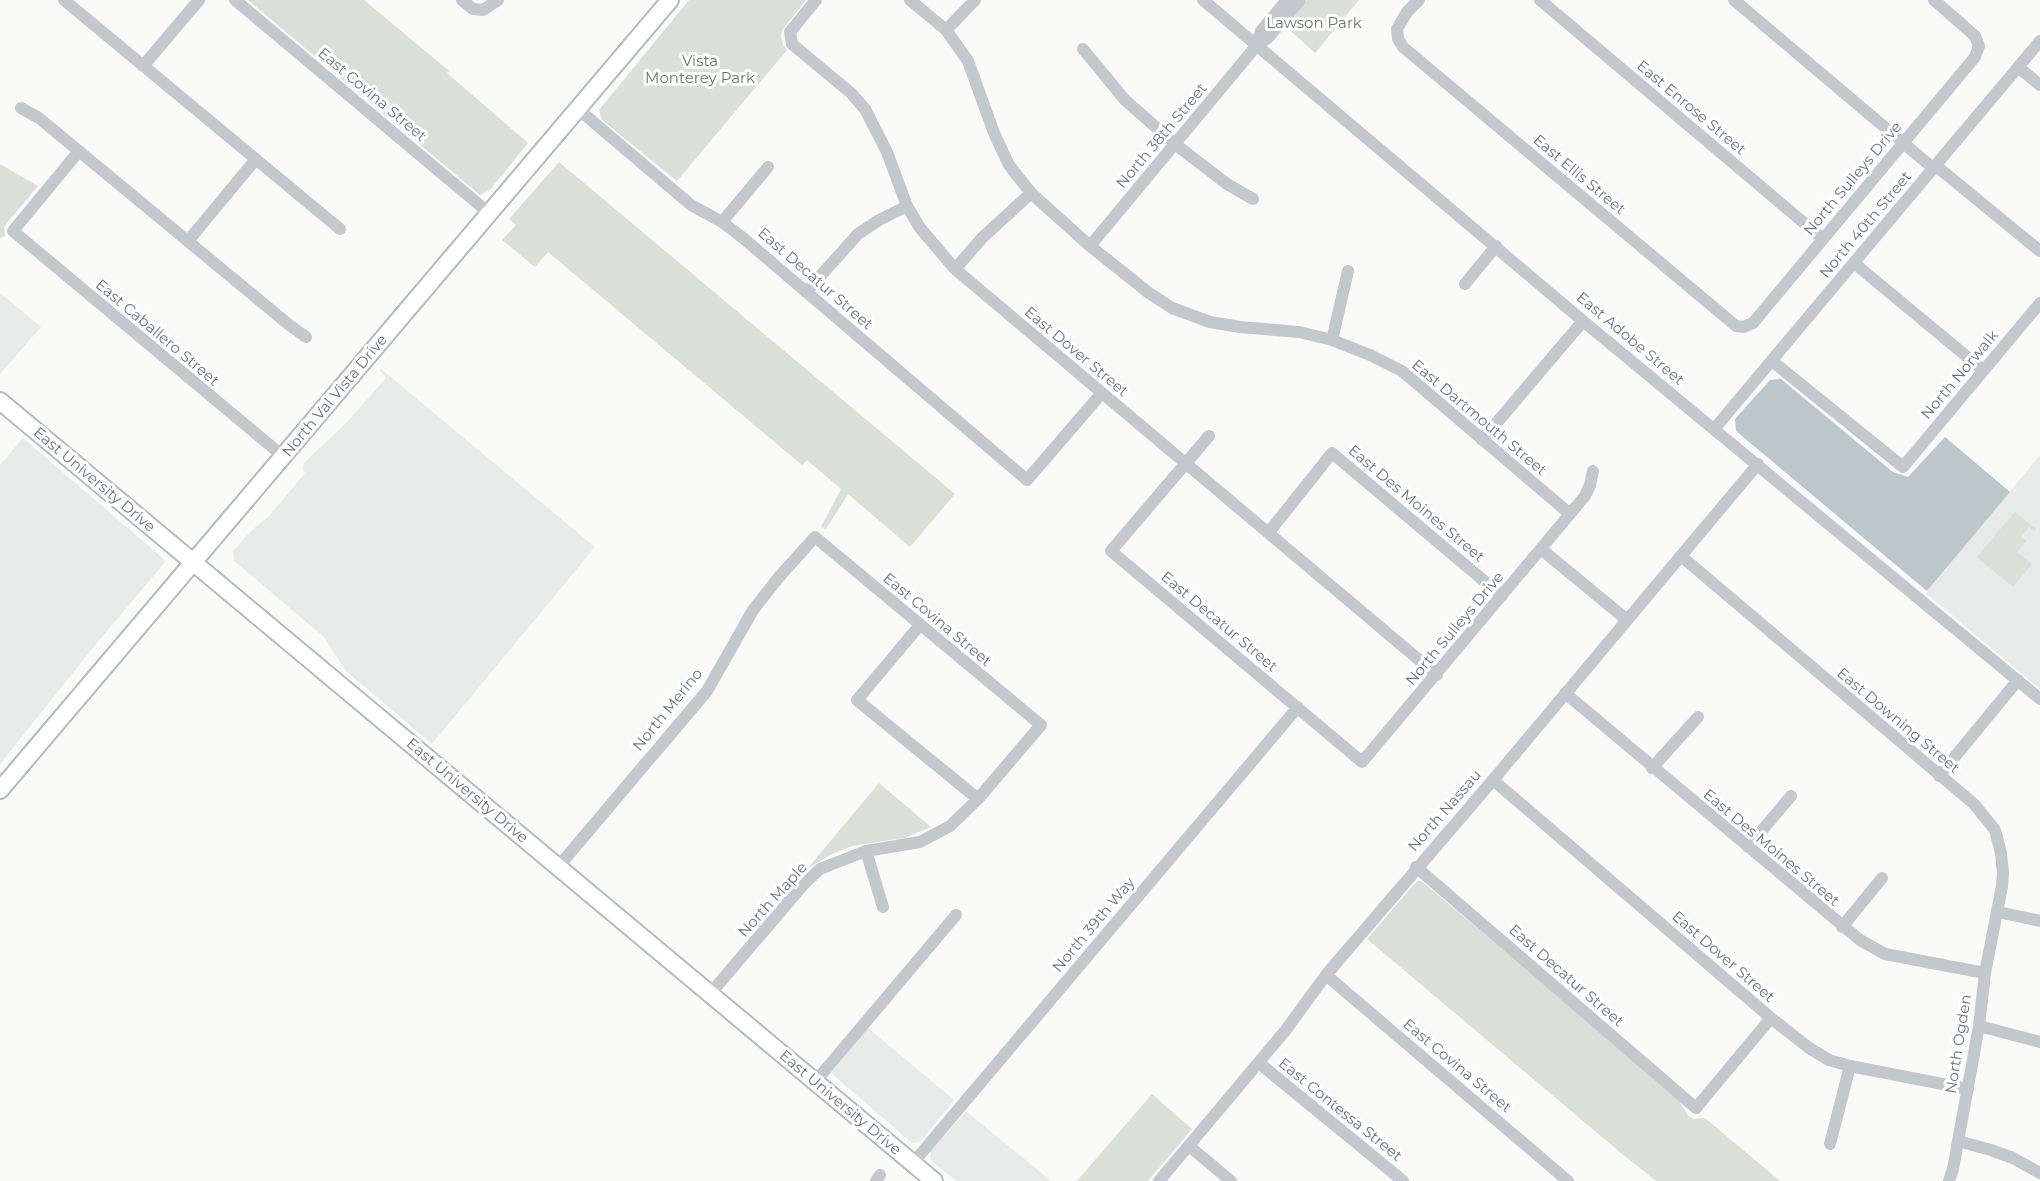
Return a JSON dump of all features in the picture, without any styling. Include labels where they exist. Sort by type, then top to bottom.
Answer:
[{"type":"main road","name":"North Val Vista Drive","points":[[0,790],[670,0]]},
{"type":"main road","name":"East University Drive","points":[[0,401],[934,1181]]},
{"type":"street","points":[[64,0],[340,229]]},
{"type":"street","points":[[143,66],[199,0]]},
{"type":"street","name":"East Covina Street","points":[[235,0],[489,213]]},
{"type":"street","points":[[462,0],[473,9],[483,10],[498,0]]},
{"type":"street","name":"East Dover Street","points":[[816,0],[790,32],[792,44],[851,93],[865,109],[887,152],[908,206],[920,228],[955,269],[1437,675]]},
{"type":"street","name":"East Dartmouth Street","points":[[910,0],[946,30],[968,61],[994,133],[1009,165],[1031,193],[1090,246],[1149,293],[1172,308],[1191,316],[1220,324],[1299,332],[1332,340],[1402,371],[1570,514]]},
{"type":"street","points":[[946,30],[975,0]]},
{"type":"street","name":"East Adobe Street","points":[[1203,0],[1583,321],[2040,699]]},
{"type":"street","name":"East Ellis Street","points":[[1419,0],[1397,29],[1398,39],[1403,47],[1736,326],[1744,327]]},
{"type":"street","name":"East Enrose Street","points":[[1540,0],[1823,239]]},
{"type":"street","points":[[1734,0],[1903,142],[2040,251]]},
{"type":"street","name":"North Sulleys Drive","points":[[1744,327],[1753,323],[1975,57],[1978,46],[1973,33],[1934,0]]},
{"type":"street","name":"North 38th Street","points":[[1090,246],[1257,45],[1268,38],[1292,2]]},
{"type":"street","name":"North 40th Street","points":[[1715,428],[2040,41]]},
{"type":"street","points":[[1083,49],[1125,100],[1175,144],[1227,184],[1253,198]]},
{"type":"street","points":[[2018,67],[2040,85]]},
{"type":"street","points":[[21,108],[33,113],[306,337]]},
{"type":"street","name":"East Decatur Street","points":[[578,109],[691,205],[722,222],[743,238],[1027,480],[1101,394]]},
{"type":"street","name":"East Caballero Street","points":[[79,151],[13,231],[284,457]]},
{"type":"street","points":[[188,241],[256,159]]},
{"type":"street","points":[[722,222],[768,167]]},
{"type":"street","points":[[955,269],[982,238],[1031,193]]},
{"type":"street","points":[[806,292],[858,234],[879,220],[908,206]]},
{"type":"street","points":[[1465,284],[1496,246]]},
{"type":"street","points":[[1854,263],[1983,370]]},
{"type":"street","points":[[1332,340],[1348,271]]},
{"type":"street","name":"North Norwalk","points":[[1772,361],[1903,467],[2040,303]]},
{"type":"street","points":[[1482,440],[1583,321]]},
{"type":"street","points":[[1185,463],[1209,436]]},
{"type":"street","name":"East Des Moines Street","points":[[1269,532],[1332,453],[1502,596]]},
{"type":"street","name":"East Decatur Street","points":[[1185,463],[1111,551],[1362,762]]},
{"type":"street","name":"North Nassau","points":[[1160,1181],[1285,1031],[1326,975],[1416,867],[1493,780],[1758,464]]},
{"type":"street","name":"North Sulleys Drive","points":[[1362,762],[1585,496],[1593,471]]},
{"type":"street","name":"East Covina Street","points":[[815,537],[1041,725]]},
{"type":"street","name":"North Merino","points":[[558,867],[707,691],[753,610],[778,577],[815,537]]},
{"type":"street","points":[[1541,549],[1627,620]]},
{"type":"street","name":"East Downing Street","points":[[1681,556],[1974,804],[1995,830],[2001,853],[2003,873],[1998,912]]},
{"type":"street","points":[[920,625],[857,700],[978,799]]},
{"type":"street","points":[[1939,776],[2018,680]]},
{"type":"street","name":"East Des Moines Street","points":[[1565,693],[1842,927],[1872,948],[1885,954],[1985,973]]},
{"type":"street","name":"North 39th Way","points":[[913,1163],[1298,707]]},
{"type":"street","points":[[1652,768],[1698,717]]},
{"type":"street","name":"North Maple","points":[[710,994],[803,885],[820,869],[866,851],[920,842],[950,826],[978,799],[1041,725]]},
{"type":"street","name":"East Dover Street","points":[[1493,780],[1809,1048],[1829,1060],[1850,1066],[1968,1089]]},
{"type":"street","points":[[1749,847],[1791,796]]},
{"type":"street","points":[[866,851],[883,908]]},
{"type":"street","name":"East Decatur Street","points":[[1416,867],[1696,1108],[1771,1018]]},
{"type":"street","points":[[1842,927],[1882,878]]},
{"type":"street","points":[[1998,912],[2040,921]]},
{"type":"street","name":"North Ogden","points":[[1948,1181],[1968,1089],[1985,973],[1998,912]]},
{"type":"street","points":[[815,1082],[956,915]]},
{"type":"street","name":"East Covina Street","points":[[1326,975],[1568,1181]]},
{"type":"street","points":[[1979,1026],[2040,1042]]},
{"type":"street","name":"East Contessa Street","points":[[1258,1063],[1403,1181]]},
{"type":"street","points":[[1830,1144],[1850,1066]]},
{"type":"street","points":[[1958,1141],[2013,1158],[2040,1173]]},
{"type":"street","points":[[1189,1146],[1231,1181]]},
{"type":"shaded area","points":[[0,293],[41,327],[0,374]]},
{"type":"shaded area","points":[[380,368],[595,547],[432,744],[346,671],[324,637],[234,561],[233,551],[269,516],[305,473],[304,463],[347,422],[386,378]]},
{"type":"shaded area","points":[[1781,379],[1893,472],[1908,477],[1945,437],[2010,492],[1927,591],[1736,431],[1735,419],[1770,380]]},
{"type":"shaded area","points":[[23,438],[166,561],[0,764],[0,465]]},
{"type":"shaded area","points":[[2040,455],[2040,689],[1926,593]]},
{"type":"shaded area","points":[[868,1028],[954,1100],[920,1142],[912,1143],[831,1073]]},
{"type":"shaded area","points":[[966,1111],[1051,1181],[956,1181],[932,1161],[930,1156],[931,1151]]},
{"type":"green space","points":[[248,0],[364,0],[449,71],[447,73],[528,143],[490,190],[480,195]]},
{"type":"green space","name":"Vista Monterey Park","points":[[689,0],[806,0],[782,30],[783,45],[787,50],[677,181],[602,120],[599,110]]},
{"type":"green space","name":"Lawson Park","points":[[1307,0],[1359,0],[1315,53],[1285,26]]},
{"type":"green space","points":[[559,162],[955,494],[910,547],[848,494],[826,529],[821,527],[841,489],[807,460],[802,465],[548,252],[535,267],[502,240],[516,225],[509,219]]},
{"type":"green space","points":[[0,164],[38,186],[6,224],[5,236],[0,238]]},
{"type":"green space","points":[[2015,512],[2036,529],[2034,531],[2028,526],[2021,537],[2026,541],[2017,552],[2032,564],[2013,587],[1977,557]]},
{"type":"green space","points":[[879,783],[931,827],[904,838],[852,846],[808,868]]},
{"type":"green space","points":[[1417,881],[1426,885],[1676,1095],[1688,1116],[1694,1119],[1705,1118],[1780,1181],[1656,1181],[1621,1153],[1367,939]]},
{"type":"green space","points":[[1152,1094],[1192,1129],[1148,1181],[1077,1181]]}]
